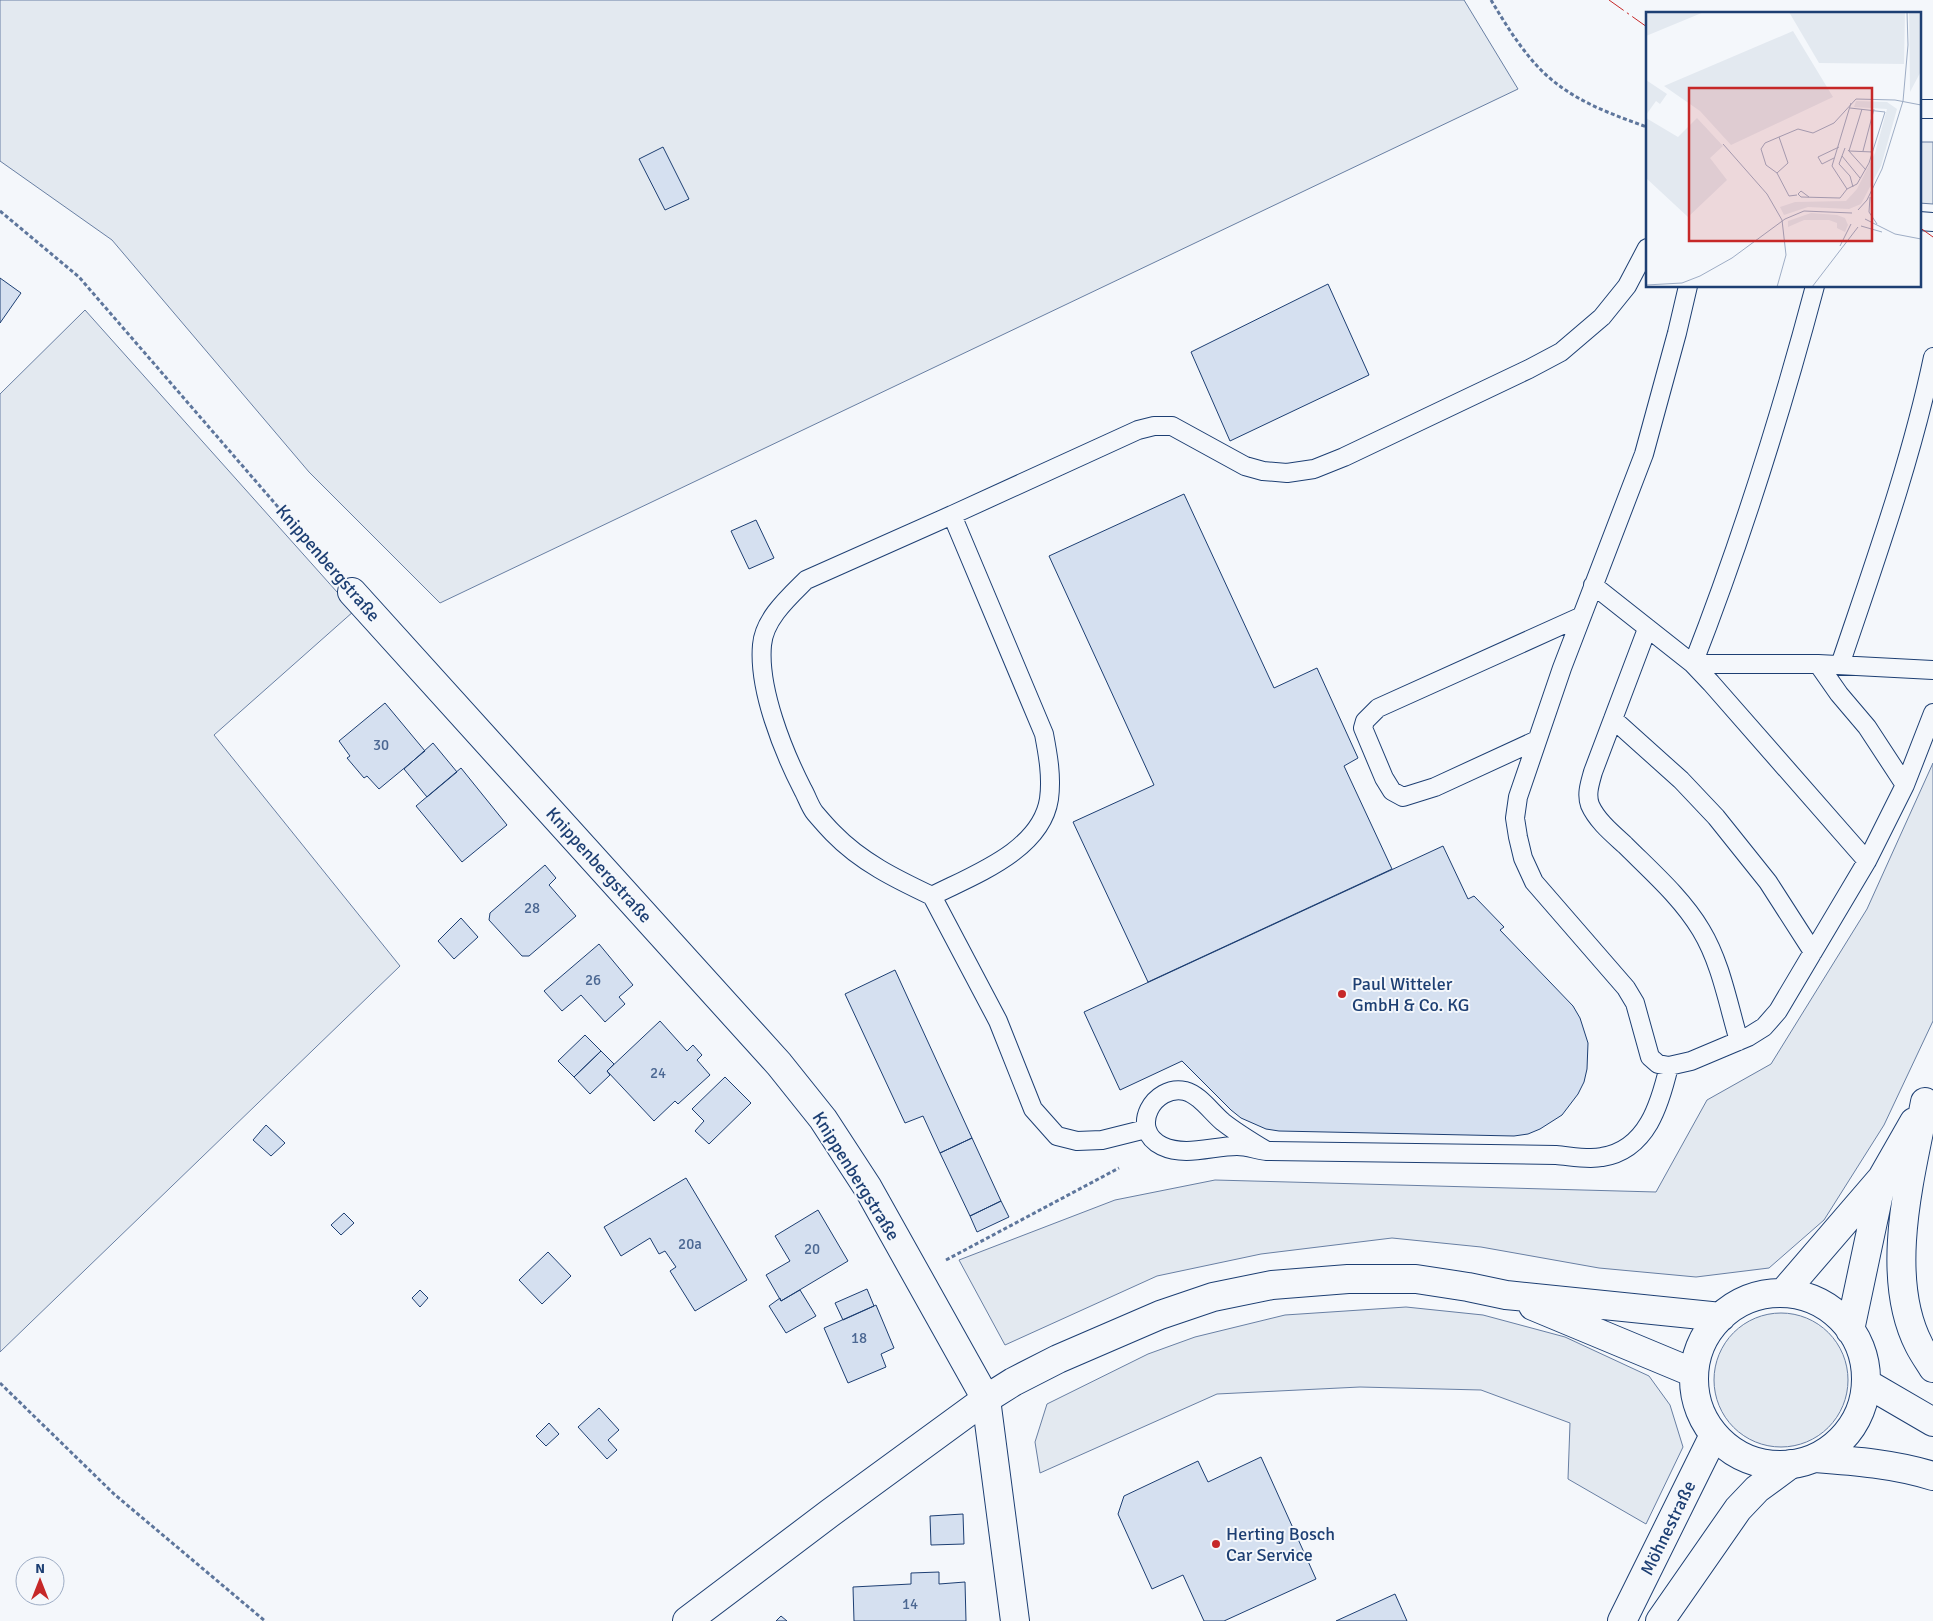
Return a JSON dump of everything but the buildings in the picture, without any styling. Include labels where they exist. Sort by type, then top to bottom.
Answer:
[{"type":"main road","name":"Knippenbergstraße","points":[[352,592],[779,1064],[823,1119],[868,1188],[986,1399],[1015,1621]]},
{"type":"main road","points":[[1783,1293],[1882,1178],[1929,1094]]},
{"type":"main road","points":[[1929,1094],[1902,1228],[1902,1276],[1910,1318],[1918,1344],[1933,1368]]},
{"type":"main road","points":[[1850,1330],[1882,1178]]},
{"type":"main road","points":[[686,1621],[830,1513],[986,1399],[1013,1382],[1058,1359],[1160,1315],[1213,1296],[1272,1285],[1348,1279],[1416,1279],[1506,1295],[1721,1317]]},
{"type":"main road","points":[[1660,1621],[1738,1509],[1757,1489],[1803,1461],[1831,1448],[1845,1435],[1856,1420],[1862,1402],[1866,1383],[1862,1356],[1850,1330],[1837,1315],[1821,1304],[1803,1296],[1783,1293],[1760,1295],[1739,1304],[1721,1317],[1707,1334],[1698,1352],[1694,1373],[1695,1395],[1702,1416],[1714,1435],[1730,1450],[1749,1459],[1770,1464],[1803,1461],[1856,1461],[1896,1466],[1933,1476]]},
{"type":"main road","points":[[1506,1295],[1694,1373]]},
{"type":"main road","points":[[1866,1383],[1933,1422]]},
{"type":"main road","name":"Möhnestraße","points":[[1622,1621],[1714,1435]]},
{"type":"lane","points":[[1920,109],[1933,109]]},
{"type":"lane","points":[[1920,221],[1933,222]]},
{"type":"lane","points":[[1146,1129],[1102,1140],[1077,1141],[1057,1136],[1033,1108],[998,1021],[932,896],[889,876],[866,862],[834,834],[814,812],[788,760],[771,709],[764,675],[762,644],[772,618],[806,580],[1138,430],[1154,426],[1172,426],[1244,466],[1263,471],[1288,473],[1314,469],[1344,457],[1561,352],[1602,317],[1627,286],[1646,250]]},
{"type":"lane","points":[[1688,288],[1644,454],[1593,585],[1537,740],[1518,797],[1515,818],[1523,858],[1534,882],[1626,988],[1635,1003],[1650,1057],[1658,1064],[1670,1066],[1691,1060],[1739,1041],[1764,1028],[1778,1011],[1866,861],[1906,785],[1933,713]]},
{"type":"lane","points":[[1693,664],[1728,574],[1790,382],[1814,288]]},
{"type":"lane","points":[[1840,665],[1899,483],[1926,391],[1933,357]]},
{"type":"lane","points":[[932,896],[1007,857],[1026,842],[1040,823],[1050,793],[1049,758],[1044,734],[952,515]]},
{"type":"lane","points":[[1593,585],[1693,664],[1740,715],[1866,861]]},
{"type":"lane","points":[[1537,740],[1435,787],[1404,797],[1392,791],[1384,778],[1363,728],[1364,721],[1378,708],[1582,616]]},
{"type":"lane","points":[[1647,629],[1588,788],[1588,799],[1591,807],[1603,824],[1670,890],[1701,929],[1721,977],[1739,1041]]},
{"type":"lane","points":[[1693,664],[1818,664],[1933,670]]},
{"type":"lane","points":[[1818,664],[1839,694],[1867,727],[1906,785]]},
{"type":"lane","points":[[1613,720],[1681,780],[1716,817],[1768,882],[1813,952]]},
{"type":"lane","points":[[1267,1151],[1222,1121],[1196,1096],[1184,1091],[1161,1096],[1150,1105],[1146,1116],[1146,1129],[1151,1138],[1161,1146],[1183,1151],[1239,1146],[1267,1151],[1546,1155],[1601,1158],[1622,1151],[1646,1131],[1662,1095],[1670,1066]]},
{"type":"path","points":[[1491,0],[1504,22],[1531,58],[1557,84],[1605,111],[1646,127]]},
{"type":"path","name":"Knippenbergstraße","points":[[0,211],[80,277],[352,592]]},
{"type":"path","points":[[916,1275],[1161,1146]]},
{"type":"path","points":[[0,1383],[114,1494],[265,1621]]},
{"type":"shaded area","points":[[0,0],[1464,0],[1518,89],[440,603],[309,472],[112,240],[0,161]]},
{"type":"shaded area","points":[[1920,142],[1933,142],[1933,204],[1920,203]]},
{"type":"shaded area","points":[[85,310],[354,611],[214,735],[400,966],[0,1352],[0,394]]},
{"type":"shaded area","points":[[1933,763],[1933,1021],[1884,1125],[1824,1220],[1769,1268],[1696,1277],[1599,1268],[1481,1247],[1392,1238],[1261,1254],[1157,1276],[1005,1345],[959,1260],[1115,1200],[1215,1180],[1656,1192],[1707,1100],[1771,1064],[1867,909]]},
{"type":"shaded area","points":[[1406,1307],[1483,1315],[1565,1337],[1649,1376],[1670,1405],[1683,1447],[1646,1524],[1568,1479],[1570,1423],[1481,1390],[1360,1387],[1217,1394],[1040,1473],[1035,1442],[1047,1404],[1148,1354],[1195,1337],[1285,1315]]},
{"type":"shaded area","points":[[1781,1313],[1807,1318],[1818,1324],[1828,1333],[1837,1343],[1843,1354],[1848,1380],[1843,1406],[1837,1417],[1828,1427],[1818,1436],[1807,1442],[1781,1447],[1755,1442],[1744,1436],[1734,1427],[1725,1417],[1719,1406],[1714,1380],[1719,1354],[1725,1343],[1734,1333],[1744,1324],[1755,1318]]},
{"type":"power","points":[[1609,0],[1646,26]]},
{"type":"power","points":[[1920,228],[1933,237]]},
{"type":"place","name":"Paul Witteler GmbH & Co. KG","points":[[1342,994]]},
{"type":"place","name":"Herting Bosch Car Service","points":[[1216,1544]]}]
